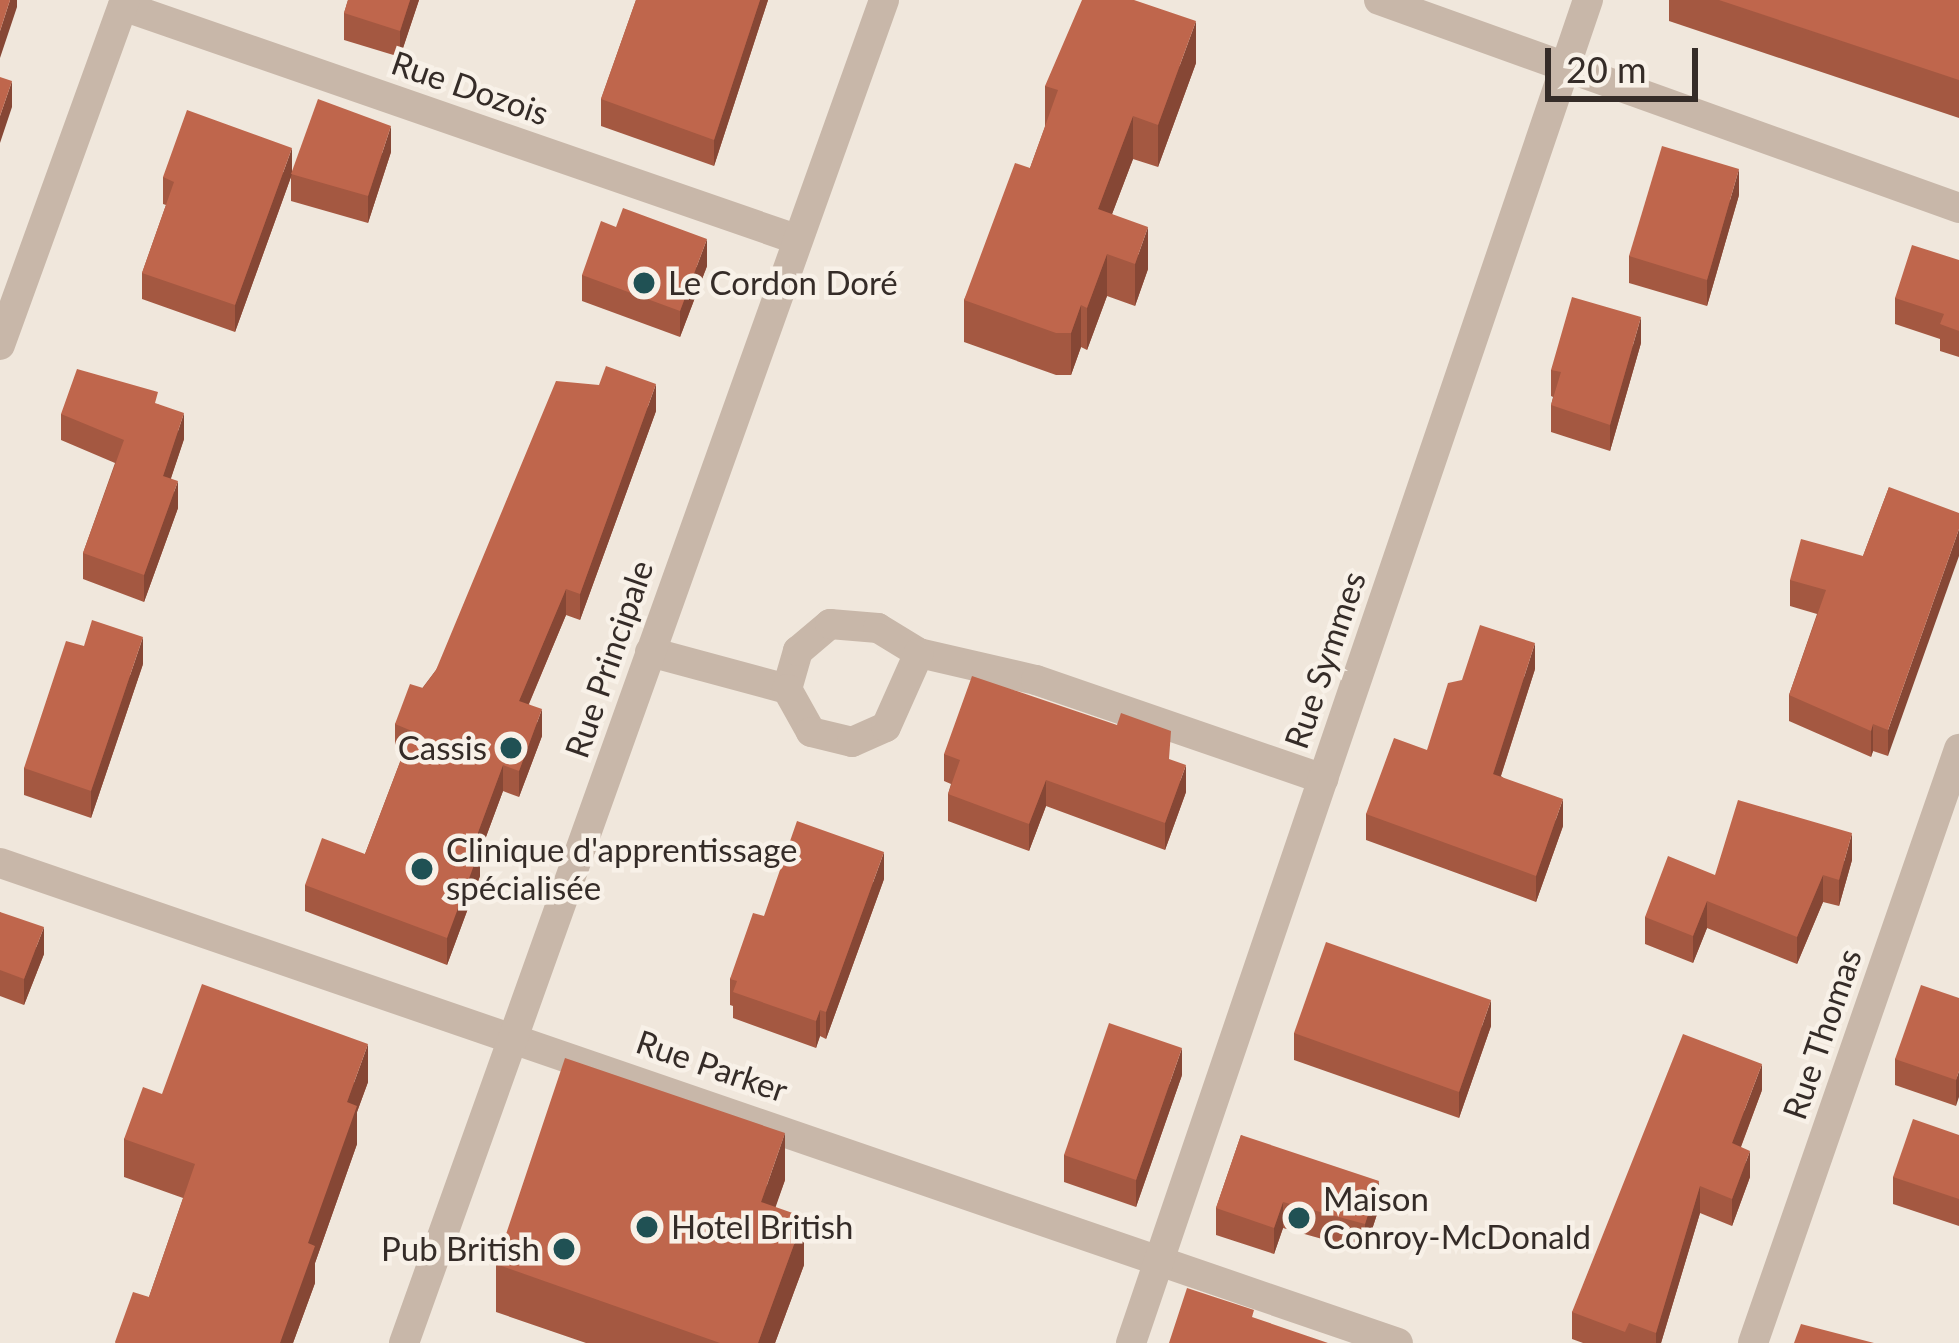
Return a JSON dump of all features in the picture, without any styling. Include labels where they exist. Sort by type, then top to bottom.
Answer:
[{"type":"street","name":"Rue Principale","points":[[404,1343],[793,238],[884,0]]},
{"type":"street","points":[[1379,0],[1959,208]]},
{"type":"street","name":"Rue Symmes","points":[[1131,1343],[1588,0]]},
{"type":"street","name":"Rue Dozois","points":[[124,3],[793,238]]},
{"type":"street","points":[[0,345],[124,3]]},
{"type":"street","points":[[919,653],[886,727],[852,742],[811,732],[787,689],[798,651],[830,623],[878,628],[919,653],[1036,680],[1323,779]]},
{"type":"street","points":[[650,652],[787,689]]},
{"type":"street","name":"Rue Thomas","points":[[1753,1343],[1959,749]]},
{"type":"street","name":"Rue Parker","points":[[0,863],[515,1035],[1398,1343]]},
{"type":"building","points":[[0,0],[10,0],[0,31]]},
{"type":"building","points":[[348,0],[410,0],[400,31],[344,13]]},
{"type":"building","points":[[636,0],[760,0],[714,140],[601,99]]},
{"type":"building","points":[[1082,0],[1134,0],[1196,21],[1158,125],[1133,116],[1098,209],[1148,227],[1135,264],[1107,254],[1087,308],[1081,305],[1071,333],[1056,333],[964,300],[1015,163],[1030,168],[1058,90],[1045,86]]},
{"type":"building","points":[[1719,0],[1959,0],[1959,80]]},
{"type":"building","points":[[0,77],[12,81],[0,116]]},
{"type":"building","points":[[318,99],[391,126],[368,196],[291,174]]},
{"type":"building","points":[[187,110],[292,148],[235,305],[142,273],[174,182],[163,177]]},
{"type":"building","points":[[1662,146],[1739,169],[1707,280],[1629,256]]},
{"type":"building","points":[[623,208],[707,239],[680,311],[582,275],[601,221],[616,227]]},
{"type":"building","points":[[1912,245],[1959,260],[1959,331],[1940,324],[1944,314],[1895,298]]},
{"type":"building","points":[[1572,297],[1641,317],[1610,425],[1551,405],[1561,372],[1551,370]]},
{"type":"building","points":[[606,366],[656,384],[580,594],[566,589],[519,701],[542,709],[519,771],[503,765],[473,846],[480,849],[447,938],[305,885],[322,838],[365,854],[412,731],[395,724],[410,684],[423,688],[436,670],[556,381],[599,385]]},
{"type":"building","points":[[77,369],[158,392],[155,403],[184,413],[163,476],[178,481],[144,575],[83,553],[124,440],[61,414]]},
{"type":"building","points":[[1889,487],[1959,513],[1959,529],[1888,730],[1873,724],[1871,731],[1789,695],[1826,590],[1790,580],[1801,539],[1863,556]]},
{"type":"building","points":[[92,620],[143,637],[91,791],[24,768],[66,641],[84,646]]},
{"type":"building","points":[[1480,625],[1535,643],[1493,774],[1563,799],[1536,876],[1366,814],[1394,738],[1427,750],[1448,683],[1462,680]]},
{"type":"building","points":[[972,676],[1117,725],[1121,713],[1171,731],[1169,759],[1186,765],[1165,823],[1046,780],[1029,824],[948,794],[960,760],[944,754]]},
{"type":"building","points":[[1738,800],[1852,833],[1839,880],[1823,875],[1797,937],[1707,901],[1693,936],[1645,917],[1668,856],[1715,875]]},
{"type":"building","points":[[797,821],[884,852],[826,1012],[820,1010],[816,1021],[733,992],[737,981],[730,979],[753,913],[764,916]]},
{"type":"building","points":[[0,912],[44,927],[24,979],[0,970]]},
{"type":"building","points":[[1326,942],[1491,1000],[1459,1092],[1294,1033]]},
{"type":"building","points":[[202,984],[368,1044],[347,1102],[357,1106],[308,1243],[315,1246],[280,1343],[117,1343],[133,1292],[149,1297],[195,1164],[124,1139],[143,1087],[162,1094]]},
{"type":"building","points":[[1921,985],[1959,998],[1956,1080],[1895,1059]]},
{"type":"building","points":[[1109,1023],[1182,1048],[1136,1180],[1064,1155]]},
{"type":"building","points":[[1683,1034],[1762,1064],[1732,1143],[1750,1151],[1732,1199],[1700,1186],[1656,1333],[1629,1323],[1625,1332],[1572,1312]]},
{"type":"building","name":"Hotel British","points":[[565,1058],[785,1133],[761,1202],[804,1217],[758,1343],[720,1343],[496,1264]]},
{"type":"building","points":[[1913,1119],[1959,1135],[1959,1199],[1893,1177]]},
{"type":"building","points":[[1241,1135],[1379,1181],[1365,1224],[1283,1202],[1274,1228],[1216,1208]]},
{"type":"building","points":[[1187,1288],[1254,1310],[1252,1317],[1328,1343],[1169,1343]]},
{"type":"building","points":[[1801,1324],[1874,1343],[1794,1343]]},
{"type":"place","name":"Le Cordon Doré","points":[[644,283]]},
{"type":"place","name":"Cassis","points":[[511,748]]},
{"type":"place","name":"Clinique d'apprentissage spécialisée","points":[[422,869]]},
{"type":"place","name":"Maison Conroy-McDonald","points":[[1299,1218]]},
{"type":"place","name":"Hotel British","points":[[647,1227]]},
{"type":"place","name":"Pub British","points":[[564,1249]]}]
